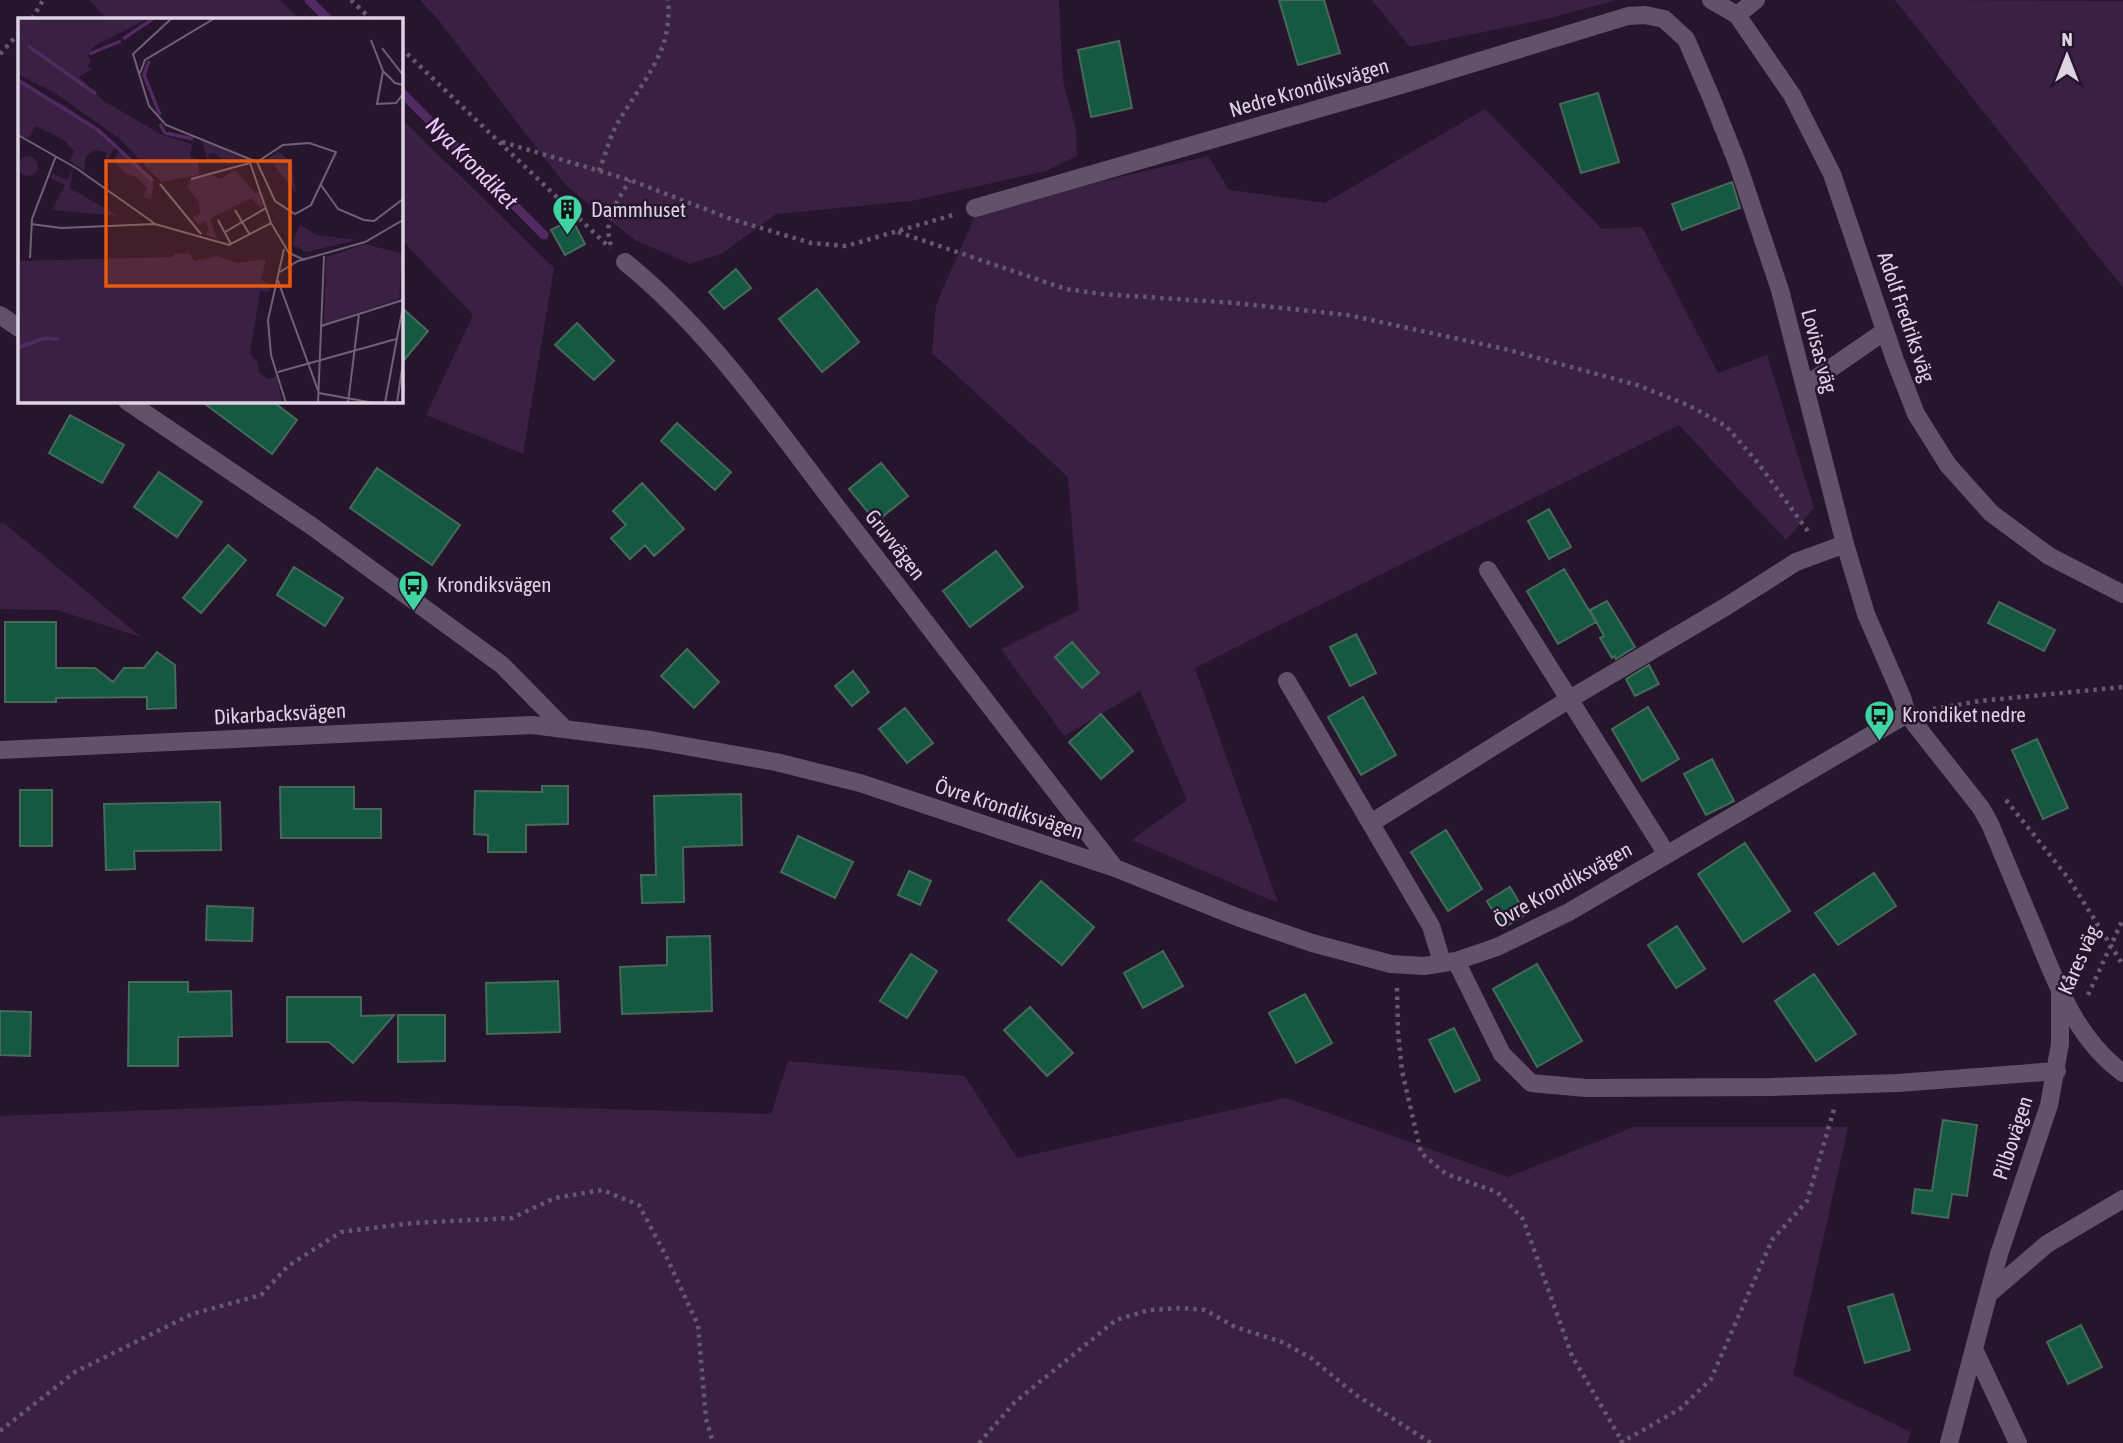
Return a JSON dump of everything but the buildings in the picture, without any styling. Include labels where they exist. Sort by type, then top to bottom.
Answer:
[{"type":"street","name":"Adolf Fredriks väg","points":[[1711,0],[1737,15],[1792,95],[1832,174],[1916,414],[1948,465],[1991,513],[2049,556],[2114,592],[2123,594]]},
{"type":"street","points":[[1737,15],[1756,0]]},
{"type":"street","name":"Nedre Krondiksvägen","points":[[975,208],[1372,94],[1628,16],[1656,16]]},
{"type":"street","name":"Lovisas väg","points":[[1656,16],[1664,19],[1686,39],[1738,165],[1780,290],[1845,544],[1866,614],[1907,714]]},
{"type":"street","name":"Gruvvägen","points":[[625,262],[660,291],[695,326],[1115,867]]},
{"type":"street","points":[[0,315],[18,327]]},
{"type":"street","points":[[1805,386],[1885,331]]},
{"type":"street","points":[[128,402],[313,527],[502,665],[563,727]]},
{"type":"street","points":[[1371,823],[1796,562],[1845,544]]},
{"type":"street","points":[[1488,570],[1666,853]]},
{"type":"street","points":[[1287,681],[1431,926],[1502,1054],[1531,1083],[1586,1088],[1838,1085],[1982,1078],[2057,1071]]},
{"type":"street","points":[[1907,714],[1981,807],[2060,992],[2083,1035],[2107,1061],[2123,1073]]},
{"type":"street","name":"Övre Krondiksvägen","points":[[563,727],[718,750],[860,783],[1115,867],[1237,917],[1312,943],[1356,957],[1424,966],[1449,962],[1497,947],[1569,912],[1907,714]]},
{"type":"street","name":"Dikarbacksvägen","points":[[0,750],[477,726],[563,727]]},
{"type":"street","name":"Pilbovägen","points":[[1950,1443],[1999,1254],[2049,1105],[2060,1044],[2060,992]]},
{"type":"street","points":[[1990,1293],[2047,1244],[2123,1199]]},
{"type":"street","points":[[1973,1349],[2018,1443]]},
{"type":"path","points":[[33,18],[43,0]]},
{"type":"path","points":[[351,0],[370,18]]},
{"type":"path","points":[[599,171],[615,128],[663,50],[670,18],[668,0]]},
{"type":"path","points":[[0,54],[18,34]]},
{"type":"path","points":[[402,49],[625,262]]},
{"type":"path","points":[[502,142],[630,180],[731,219],[811,243],[846,246],[975,208]]},
{"type":"path","points":[[625,262],[610,243],[608,227],[614,208],[630,180]]},
{"type":"path","points":[[898,232],[1066,289],[1348,315],[1505,349],[1637,385],[1688,405],[1726,426],[1758,463],[1822,552]]},
{"type":"path","points":[[1907,714],[1980,701],[2123,687]]},
{"type":"path","points":[[2029,829],[2069,879],[2123,965]]},
{"type":"path","name":"Kåres väg","points":[[2076,1021],[2123,919]]},
{"type":"path","points":[[1397,964],[1398,1032],[1402,1071],[1421,1153],[1446,1174],[1497,1192],[1523,1219],[1572,1356],[1622,1442],[1680,1409],[1711,1379],[1772,1240],[1807,1200],[1834,1114],[1838,1085]]},
{"type":"path","points":[[0,1431],[75,1372],[192,1314],[261,1295],[288,1266],[341,1232],[414,1223],[512,1218],[555,1198],[602,1190],[639,1206],[698,1325],[706,1419],[713,1443]]},
{"type":"path","points":[[979,1443],[1016,1402],[1116,1320],[1149,1310],[1182,1308],[1205,1310],[1235,1327],[1282,1342],[1311,1358],[1356,1395],[1431,1443]]},
{"type":"shaded area","points":[[89,0],[280,0],[298,18],[106,18]]},
{"type":"shaded area","points":[[420,0],[1059,0],[1063,80],[1076,131],[1077,156],[1046,171],[911,201],[776,214],[723,253],[690,264],[635,240],[566,186],[437,18]]},
{"type":"shaded area","points":[[1372,0],[1616,0],[1551,18],[1410,47]]},
{"type":"shaded area","points":[[1895,0],[2123,1],[2123,288]]},
{"type":"shaded area","points":[[1485,109],[1602,229],[1642,227],[1718,373],[1767,355],[1814,508],[1786,540],[1679,425],[1195,668],[1278,903],[1132,840],[1187,800],[1140,691],[1064,736],[1001,649],[1079,610],[1068,477],[932,353],[936,305],[977,211],[1208,156],[1229,190],[1325,203]]},
{"type":"shaded area","points":[[402,119],[554,268],[523,454],[426,415],[473,315],[402,240]]},
{"type":"shaded area","points":[[0,523],[4,523],[141,637],[57,610],[0,609]]},
{"type":"shaded area","points":[[788,1061],[965,1076],[1017,1158],[1286,1098],[1508,1177],[1634,1127],[1848,1127],[1793,1375],[1911,1432],[1907,1443],[0,1443],[0,1116],[345,1101],[771,1114]]},
{"type":"waterway","name":"Nya Krondiket","points":[[309,0],[327,18]]},
{"type":"waterway","name":"Nya Krondiket","points":[[402,93],[544,235]]},
{"type":"place","name":"Dammhuset","points":[[568,237]]},
{"type":"place","name":"Krondiksvägen","points":[[414,612]]},
{"type":"place","name":"Krondiket nedre","points":[[1879,742]]}]
